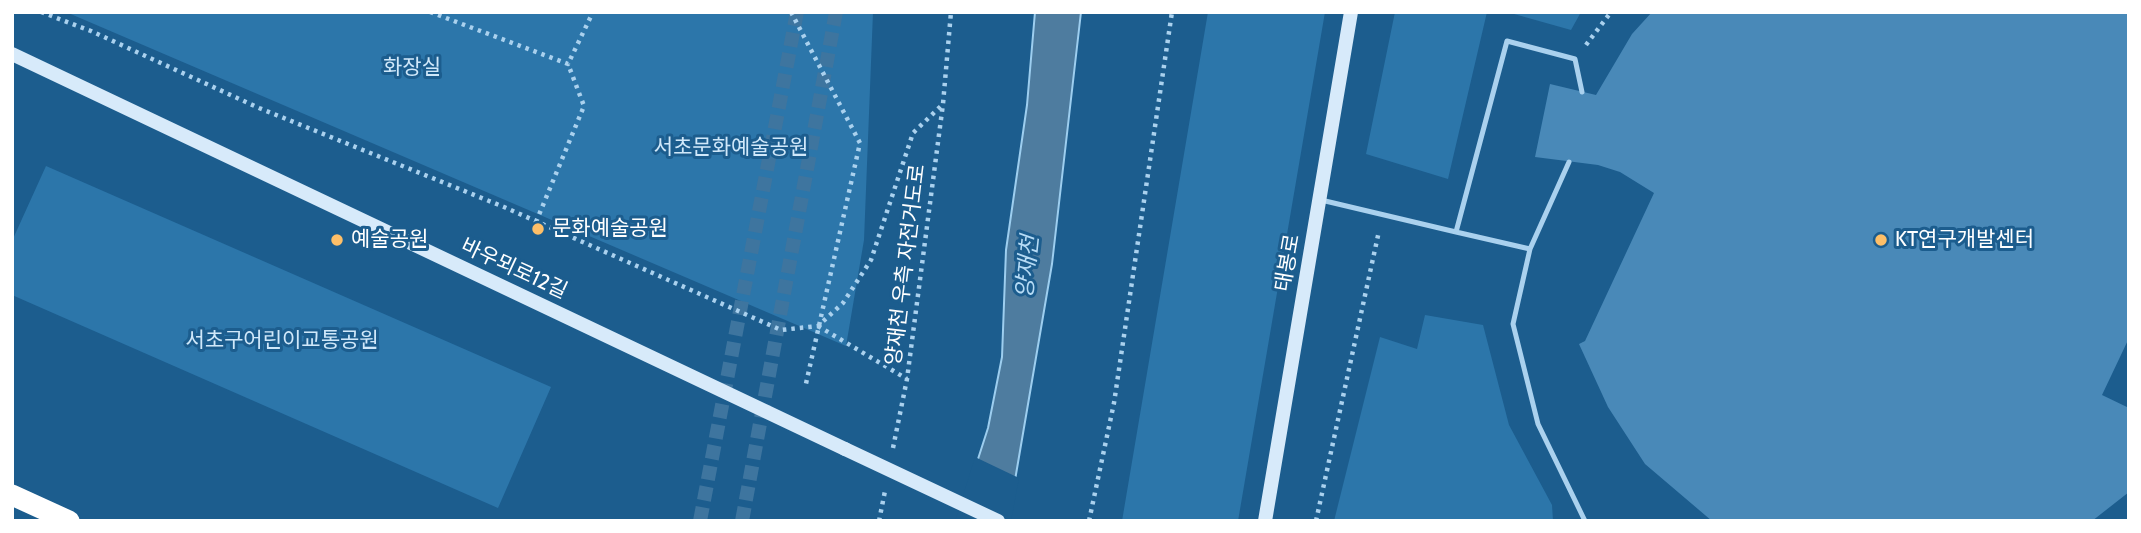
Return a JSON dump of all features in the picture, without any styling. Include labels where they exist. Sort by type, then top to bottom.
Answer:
[{"type":"highway","points":[[12,495],[68,521]]},
{"type":"street","name":"태봉로","points":[[1265,521],[1351,12]]},
{"type":"street","name":"바우뫼로12길","points":[[12,54],[998,521]]},
{"type":"lane","points":[[1457,232],[1507,41],[1574,59],[1582,92]]},
{"type":"lane","points":[[1569,162],[1530,249],[1513,324],[1538,424],[1585,521]]},
{"type":"lane","points":[[1320,200],[1530,249]]},
{"type":"path","points":[[41,12],[91,31],[259,108],[536,222],[781,330],[818,326],[843,303],[871,260],[913,133],[943,104]]},
{"type":"path","points":[[430,12],[568,64]]},
{"type":"path","points":[[536,222],[584,106],[568,64],[593,12]]},
{"type":"path","points":[[791,12],[860,143],[805,387]]},
{"type":"path","name":"양재천 우측 자전거도로","points":[[892,456],[907,379],[943,104],[951,12]]},
{"type":"path","points":[[1089,521],[1114,403],[1172,12]]},
{"type":"path","points":[[1574,59],[1611,12]]},
{"type":"path","points":[[1316,521],[1383,213]]},
{"type":"path","points":[[818,326],[907,379]]},
{"type":"path","points":[[879,521],[886,482]]},
{"type":"green space","name":"서초문화예술공원","points":[[66,12],[873,12],[864,240],[846,346]]},
{"type":"green space","points":[[1208,12],[1325,12],[1238,521],[1122,521]]},
{"type":"green space","points":[[1395,12],[1487,12],[1448,179],[1366,154]]},
{"type":"green space","points":[[1507,12],[1581,12],[1571,30]]},
{"type":"green space","name":"서초구어린이교통공원","points":[[46,166],[551,387],[498,508],[12,295],[12,241]]},
{"type":"green space","points":[[1425,315],[1483,325],[1509,425],[1552,505],[1553,521],[1334,521],[1380,337],[1417,349]]},
{"type":"water","name":"양재천","points":[[1035,12],[1081,12],[1052,264],[1008,521],[958,521],[988,428],[1002,357],[1006,250],[1027,105]]},
{"type":"pier","points":[[975,457],[1019,478],[1011,521],[955,521]]},
{"type":"building","name":"KT연구개발센터","points":[[1652,12],[2129,12],[2129,338],[2102,395],[2129,408],[2129,492],[2092,521],[1712,521],[1645,464],[1608,407],[1579,344],[1585,341],[1654,193],[1620,172],[1598,165],[1535,157],[1550,84],[1596,95],[1632,34]]},
{"type":"tunnel","points":[[700,521],[797,12]]},
{"type":"tunnel","points":[[742,521],[836,12]]},
{"type":"place","name":"문화예술공원","points":[[538,229]]},
{"type":"place","name":"예술공원","points":[[337,240]]},
{"type":"place","name":"KT연구개발센터","points":[[1881,240]]},
{"type":"park label","name":"화장실","points":[[412,68]]}]
